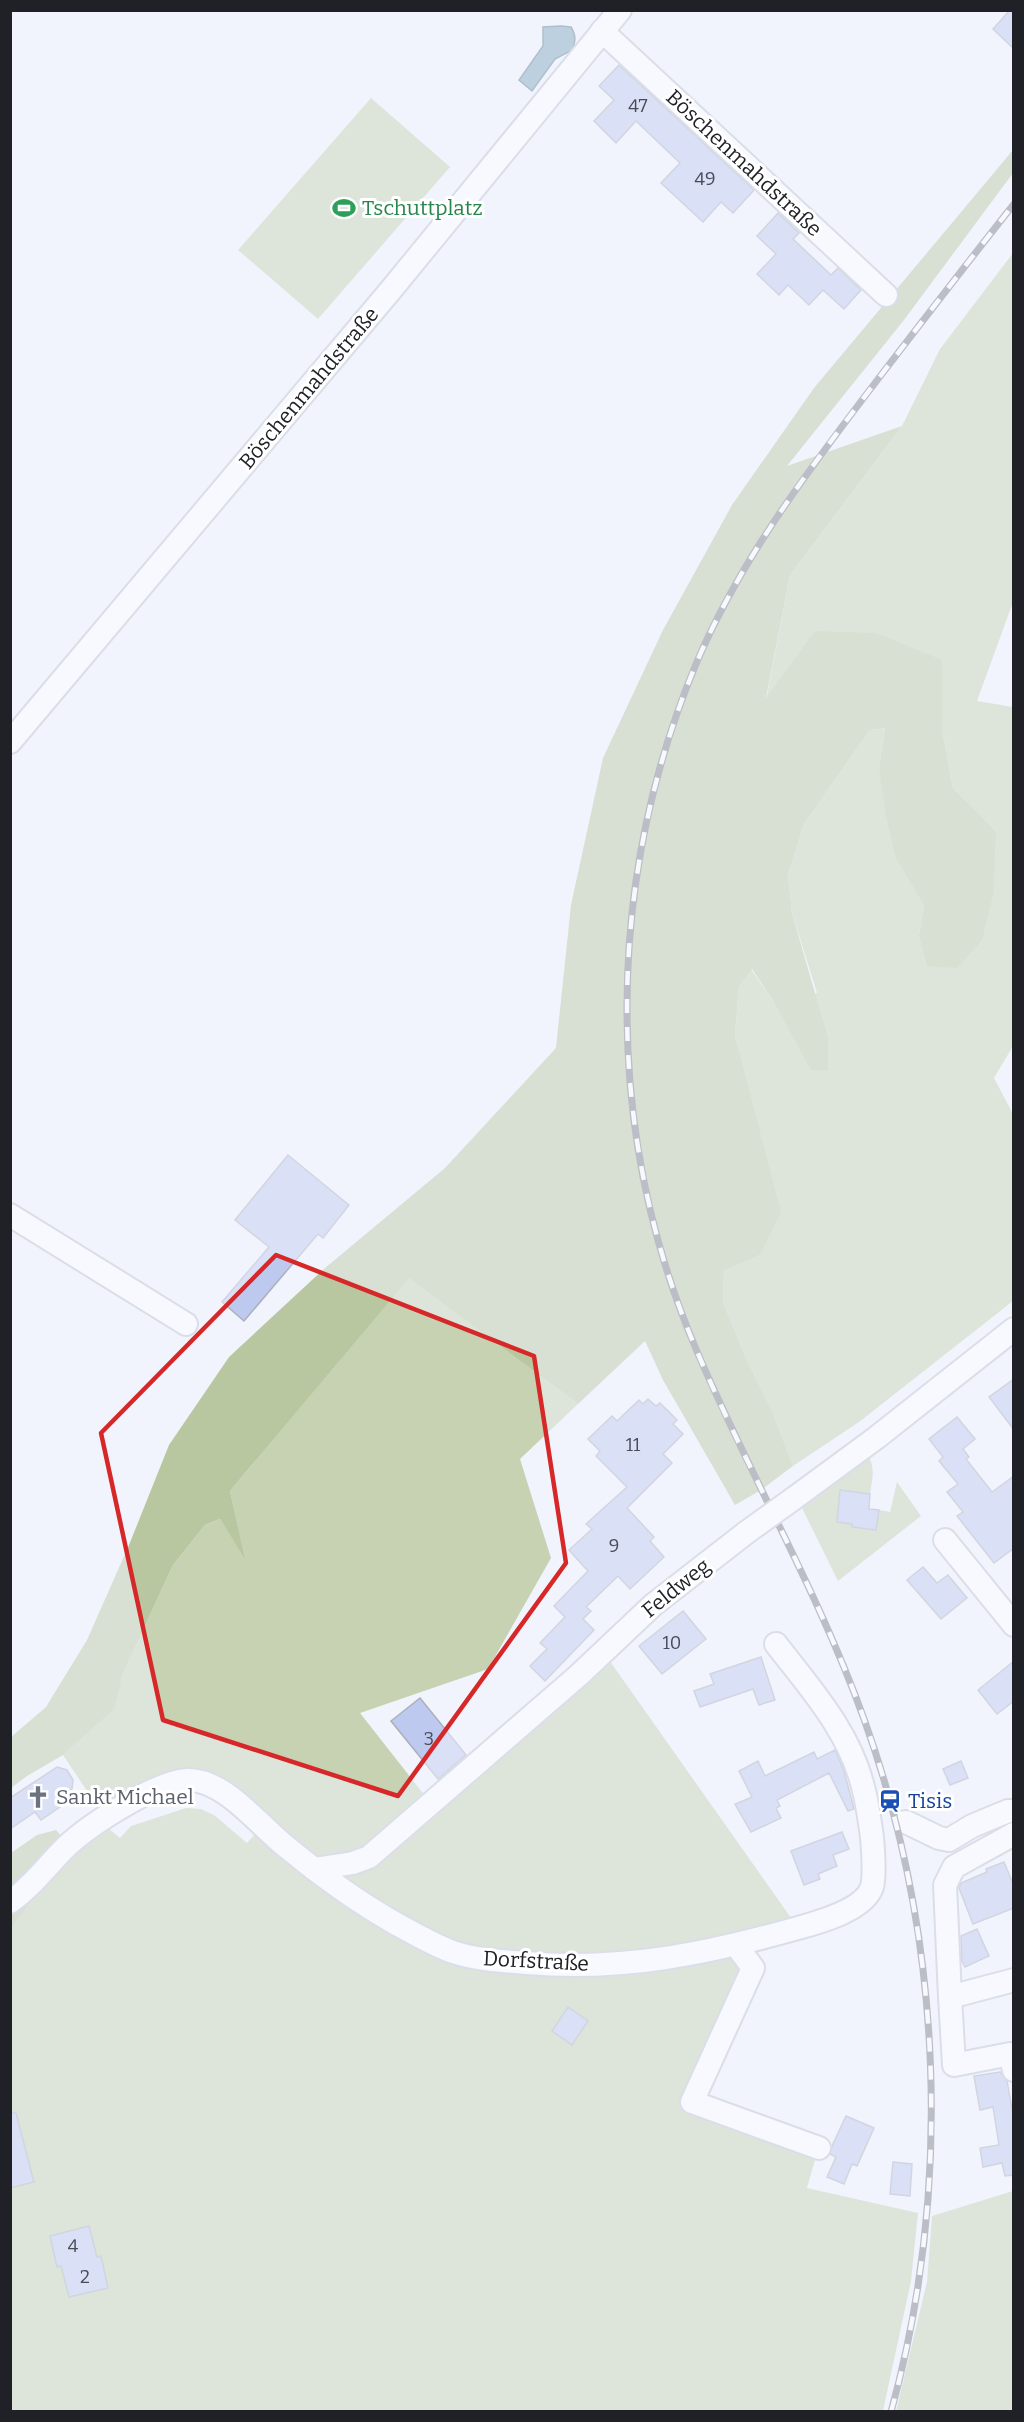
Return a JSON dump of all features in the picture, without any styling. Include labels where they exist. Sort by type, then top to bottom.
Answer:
[{"type":"street","name":"Böschenmahdstraße","points":[[10,742],[390,291],[620,10]]},
{"type":"street","name":"Böschenmahdstraße","points":[[602,31],[886,294]]},
{"type":"street","points":[[10,1215],[186,1324]]},
{"type":"street","name":"Feldweg","points":[[314,1869],[353,1863],[369,1857],[492,1751],[653,1605],[747,1532],[876,1438],[1014,1329]]},
{"type":"street","points":[[945,1540],[1014,1624]]},
{"type":"street","name":"Dorfstraße","points":[[10,1902],[28,1889],[69,1845],[91,1827],[152,1790],[188,1780],[220,1788],[278,1840],[356,1899],[432,1943],[451,1952],[480,1959],[541,1964],[619,1965],[687,1956],[822,1922],[860,1904],[872,1886],[873,1842],[863,1785],[852,1756],[828,1711],[776,1644]]},
{"type":"street","points":[[906,1822],[939,1838],[949,1839],[972,1826],[1008,1811],[1014,1811]]},
{"type":"street","points":[[1014,1834],[954,1867],[945,1885],[954,2065],[1011,2054],[1014,2070]]},
{"type":"street","points":[[353,1863],[356,1899]]},
{"type":"street","points":[[736,1945],[753,1968],[692,2102],[819,2148]]},
{"type":"street","points":[[950,1997],[1014,1980]]},
{"type":"highlighted area","points":[[276,1255],[534,1356],[566,1563],[398,1796],[163,1720],[101,1433]]},
{"type":"green space","name":"Tschuttplatz","points":[[371,98],[450,167],[318,319],[238,250]]},
{"type":"green space","points":[[1013,150],[1013,173],[904,320],[787,466],[902,426],[790,575],[766,698],[815,631],[876,633],[942,660],[942,729],[953,788],[996,832],[993,895],[982,940],[957,968],[927,966],[919,935],[924,906],[895,856],[886,815],[879,768],[885,728],[870,730],[804,824],[788,875],[792,913],[828,1038],[828,1071],[811,1070],[774,1002],[752,969],[739,986],[735,1036],[781,1212],[760,1255],[724,1271],[723,1302],[745,1356],[773,1413],[793,1466],[761,1490],[735,1505],[663,1380],[645,1341],[578,1404],[409,1278],[230,1491],[245,1559],[220,1519],[205,1525],[173,1565],[123,1674],[114,1709],[63,1755],[11,1788],[11,1737],[46,1707],[87,1640],[129,1545],[169,1445],[229,1357],[325,1268],[445,1168],[556,1048],[571,905],[603,758],[663,630],[732,505],[814,388]]},
{"type":"green space","points":[[1013,253],[1013,602],[977,701],[1013,707],[1013,1046],[994,1078],[1013,1114],[1013,1301],[859,1422],[793,1466],[773,1413],[745,1356],[723,1302],[724,1271],[760,1255],[746,1084],[735,1036],[739,986],[751,969],[774,1002],[817,993],[792,913],[788,875],[804,824],[870,730],[885,728],[879,768],[912,885],[924,906],[919,935],[996,833],[953,788],[942,729],[942,660],[766,700],[790,575],[902,426],[940,349]]},
{"type":"green space","points":[[409,1277],[578,1404],[520,1459],[551,1558],[488,1669],[360,1713],[433,1806],[607,1657],[796,1925],[739,1943],[751,1969],[694,2101],[819,2146],[807,2188],[918,2213],[911,2281],[883,2411],[11,2411],[10,1928],[46,1881],[44,1872],[108,1828],[120,1838],[131,1826],[186,1808],[201,1809],[214,1815],[247,1843],[257,1832],[221,1785],[151,1788],[97,1806],[63,1755],[113,1709],[123,1674],[173,1565],[205,1525],[220,1519],[244,1556],[230,1491]]},
{"type":"green space","points":[[868,1456],[873,1470],[870,1494],[841,1490],[837,1522],[852,1524],[852,1527],[876,1530],[879,1510],[890,1512],[897,1482],[921,1516],[838,1581],[802,1508]]},
{"type":"green space","points":[[56,1830],[69,1845],[11,1928],[11,1853],[37,1835]]},
{"type":"green space","points":[[1013,2191],[1013,2411],[896,2411],[927,2282],[932,2216]]},
{"type":"water","points":[[543,27],[571,27],[573,30],[575,38],[572,50],[555,59],[532,91],[519,80],[543,46]]},
{"type":"building","points":[[1010,10],[1014,10],[1014,49],[993,29]]},
{"type":"building","points":[[619,65],[754,190],[733,213],[721,202],[703,222],[661,183],[680,163],[636,121],[616,143],[594,121],[614,100],[599,86]]},
{"type":"building","points":[[778,213],[799,233],[793,239],[831,275],[838,268],[861,290],[844,309],[823,290],[809,305],[788,285],[779,295],[757,274],[776,254],[757,236]]},
{"type":"building","points":[[288,1155],[349,1205],[323,1238],[318,1234],[244,1321],[222,1302],[269,1247],[235,1220]]},
{"type":"building","points":[[1014,1379],[1014,1430],[989,1397]]},
{"type":"building","points":[[648,1399],[656,1406],[660,1403],[677,1420],[673,1424],[683,1434],[663,1454],[672,1463],[627,1508],[654,1537],[650,1541],[664,1557],[630,1589],[618,1576],[586,1607],[591,1611],[583,1619],[594,1630],[545,1681],[530,1666],[547,1649],[540,1643],[565,1617],[554,1606],[588,1571],[569,1550],[592,1529],[586,1524],[627,1487],[596,1456],[600,1451],[588,1439],[612,1416],[617,1421],[639,1400],[643,1404]]},
{"type":"building","points":[[957,1417],[975,1439],[963,1449],[969,1457],[966,1459],[992,1492],[1014,1476],[1014,1548],[994,1563],[957,1516],[963,1512],[947,1492],[958,1484],[939,1461],[943,1457],[929,1439]]},
{"type":"building","points":[[840,1490],[870,1494],[869,1509],[879,1510],[876,1530],[852,1527],[852,1524],[837,1522]]},
{"type":"building","points":[[923,1567],[937,1583],[948,1575],[967,1598],[941,1619],[907,1580]]},
{"type":"building","points":[[683,1611],[706,1639],[662,1674],[639,1646]]},
{"type":"building","points":[[761,1657],[775,1700],[759,1705],[753,1689],[700,1707],[694,1691],[714,1684],[710,1674]]},
{"type":"building","points":[[1014,1661],[1014,1701],[997,1714],[978,1690]]},
{"type":"building","points":[[420,1698],[466,1755],[438,1779],[391,1721]]},
{"type":"building","points":[[835,1750],[844,1771],[854,1809],[848,1811],[829,1773],[777,1800],[780,1806],[776,1808],[781,1818],[751,1832],[735,1804],[752,1797],[739,1771],[758,1761],[765,1776],[814,1752],[817,1759]]},
{"type":"building","points":[[961,1761],[968,1778],[950,1785],[943,1769]]},
{"type":"building","name":"Sankt Michael","points":[[57,1767],[67,1770],[73,1780],[72,1789],[62,1795],[67,1802],[41,1820],[35,1812],[10,1829],[10,1798]]},
{"type":"building","points":[[842,1832],[849,1849],[833,1855],[837,1866],[818,1874],[820,1879],[804,1885],[791,1851]]},
{"type":"building","points":[[1004,1862],[1014,1886],[1014,1908],[973,1924],[959,1888],[961,1883]]},
{"type":"building","points":[[977,1929],[989,1956],[965,1967],[962,1961],[961,1936]]},
{"type":"building","points":[[568,2007],[588,2021],[572,2045],[552,2031]]},
{"type":"building","points":[[1000,2072],[1007,2081],[1014,2120],[1014,2175],[1005,2176],[1002,2163],[983,2167],[980,2148],[999,2145],[993,2107],[980,2110],[974,2076]]},
{"type":"building","points":[[10,2113],[16,2113],[34,2182],[10,2188]]},
{"type":"building","points":[[846,2116],[874,2128],[857,2166],[852,2164],[844,2184],[827,2177],[836,2157],[830,2154],[832,2146]]},
{"type":"building","points":[[893,2162],[912,2164],[910,2196],[890,2194]]},
{"type":"building","points":[[89,2226],[97,2257],[101,2256],[108,2288],[69,2297],[61,2266],[57,2267],[50,2236]]},
{"type":"railway","points":[[891,2412],[911,2327],[924,2240],[931,2152],[930,2063],[924,1975],[910,1888],[890,1802],[846,1671],[696,1349],[666,1266],[644,1181],[631,1094],[627,1007],[631,919],[645,832],[666,747],[696,664],[733,589],[776,518],[800,484],[1014,204]]},
{"type":"place","name":"Tschuttplatz","points":[[344,208]]},
{"type":"place","name":"Sankt Michael","points":[[38,1797]]},
{"type":"place","name":"Tisis","points":[[890,1801]]}]
